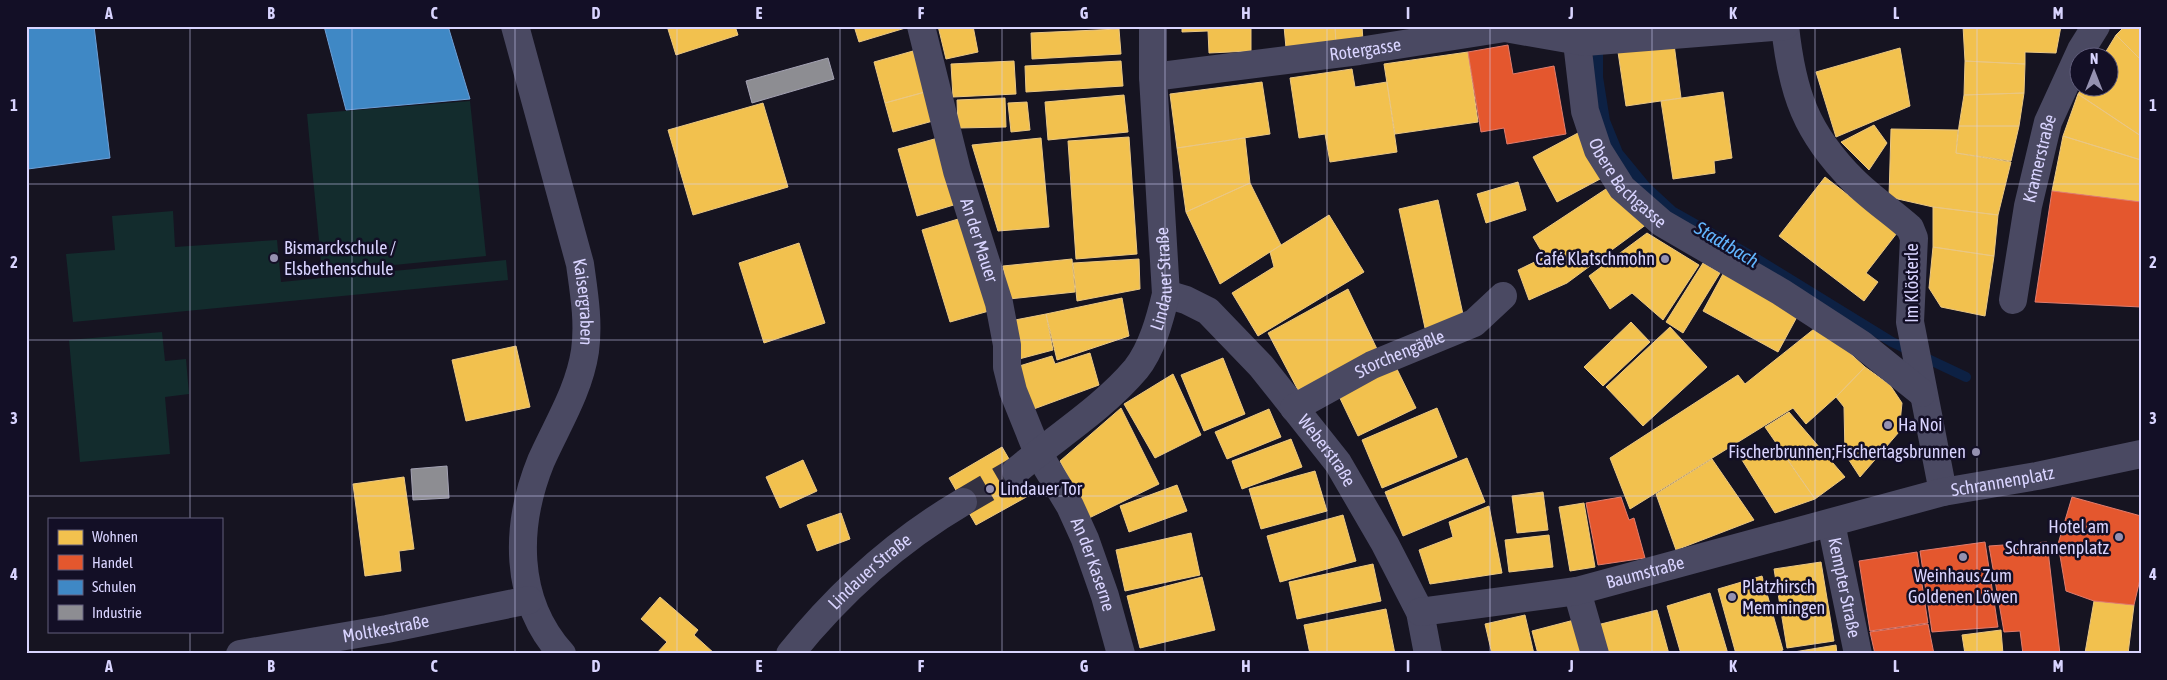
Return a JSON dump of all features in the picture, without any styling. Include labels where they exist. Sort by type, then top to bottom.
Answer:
[{"type":"street","name":"Kaisergraben","points":[[516,26],[580,264],[586,320],[584,352],[578,377],[566,410],[541,461],[526,503],[522,527],[522,563],[529,600],[552,643],[562,654]]},
{"type":"street","name":"An der Mauer","points":[[921,26],[957,172],[999,304],[1007,345],[1007,367],[1013,391],[1038,453]]},
{"type":"street","name":"Lindauer Straße","points":[[1016,471],[1096,408],[1136,368],[1158,324],[1166,294],[1153,77],[1153,26]]},
{"type":"street","name":"Rotergasse","points":[[1153,77],[1359,51],[1505,28],[1581,42],[1613,42],[1785,26]]},
{"type":"street","name":"Im Klösterle","points":[[1785,26],[1795,82],[1814,135],[1855,182],[1910,228],[1914,238],[1910,314],[1943,492]]},
{"type":"street","name":"Kramerstraße","points":[[2013,300],[2028,206],[2048,122],[2081,50],[2096,26]]},
{"type":"street","name":"Obere Bachgasse","points":[[1581,42],[1585,111],[1598,150],[1622,188],[1662,223],[1790,297],[1861,344],[1922,381]]},
{"type":"street","name":"Weberstraße","points":[[1166,294],[1186,300],[1208,310],[1261,366],[1338,463],[1385,544],[1420,612],[1428,654]]},
{"type":"street","name":"Storchengäßle","points":[[1294,408],[1372,365],[1474,324],[1503,296]]},
{"type":"street","name":"An der Kaserne","points":[[1038,453],[1070,506],[1086,539],[1105,596],[1121,654]]},
{"type":"street","name":"Schrannenplatz","points":[[1866,514],[1943,492],[2037,476],[2141,454]]},
{"type":"street","name":"Lindauer Straße","points":[[790,654],[839,597],[877,562],[932,520],[963,502]]},
{"type":"street","name":"Baumstraße","points":[[1420,612],[1577,591],[1866,514]]},
{"type":"street","name":"Kempter Straße","points":[[1830,523],[1858,654]]},
{"type":"street","points":[[1577,591],[1595,654]]},
{"type":"street","name":"Moltkestraße","points":[[240,654],[387,629],[529,600]]},
{"type":"green space","points":[[470,101],[486,256],[322,272],[307,114]]},
{"type":"green space","points":[[173,211],[175,247],[277,240],[281,282],[506,260],[508,280],[73,322],[66,254],[115,250],[112,216]]},
{"type":"green space","points":[[162,332],[165,361],[186,359],[189,394],[165,397],[170,454],[80,462],[69,340]]},
{"type":"building: Wohnen","points":[[667,26],[735,26],[738,35],[676,55]]},
{"type":"building: Wohnen","points":[[854,26],[912,26],[859,42]]},
{"type":"building: Wohnen","points":[[938,26],[973,26],[978,52],[946,59]]},
{"type":"building: Wohnen","points":[[1182,26],[1251,26],[1251,51],[1209,53],[1208,31],[1182,32]]},
{"type":"building: Wohnen","points":[[1251,26],[1284,26],[1284,27],[1251,28]]},
{"type":"building: Wohnen","points":[[1284,26],[1335,26],[1336,44],[1286,48]]},
{"type":"building: Wohnen","points":[[1335,26],[1362,26],[1363,41],[1336,44]]},
{"type":"building: Wohnen","points":[[1963,26],[2061,26],[2056,53],[2025,52],[2025,64],[1965,61]]},
{"type":"building: Wohnen","points":[[2125,26],[2141,26],[2141,60],[2116,35]]},
{"type":"building: Wohnen","points":[[1119,29],[1121,54],[1032,59],[1031,33]]},
{"type":"building: Wohnen","points":[[2116,35],[2141,60],[2141,136],[2084,98],[2120,98],[2120,48],[2108,48]]},
{"type":"building: Wohnen","points":[[1674,44],[1681,98],[1626,106],[1618,52]]},
{"type":"building: Wohnen","points":[[1900,48],[1910,106],[1836,137],[1816,72]]},
{"type":"building: Wohnen","points":[[913,51],[925,92],[885,103],[874,62]]},
{"type":"building: Wohnen","points":[[1468,52],[1478,122],[1395,134],[1384,64]]},
{"type":"building: Wohnen","points":[[1014,61],[1016,94],[953,97],[951,64]]},
{"type":"building: Wohnen","points":[[1121,61],[1123,86],[1026,92],[1025,66]]},
{"type":"building: Wohnen","points":[[1965,61],[2025,64],[2024,93],[1964,95]]},
{"type":"building: Wohnen","points":[[1352,69],[1355,87],[1387,82],[1397,152],[1330,162],[1325,134],[1299,138],[1290,78]]},
{"type":"building: Wohnen","points":[[1262,82],[1270,134],[1177,148],[1170,94]]},
{"type":"building: Wohnen","points":[[925,92],[933,121],[893,132],[885,103]]},
{"type":"building: Wohnen","points":[[1723,92],[1732,158],[1714,161],[1715,173],[1673,179],[1661,101]]},
{"type":"building: Wohnen","points":[[2024,93],[2019,126],[1959,126],[1964,95]]},
{"type":"building: Wohnen","points":[[1124,95],[1128,132],[1048,140],[1045,102]]},
{"type":"building: Wohnen","points":[[1005,98],[1006,127],[958,128],[957,100]]},
{"type":"building: Wohnen","points":[[2077,98],[2084,98],[2141,136],[2141,160],[2063,136]]},
{"type":"building: Wohnen","points":[[1027,102],[1030,130],[1011,132],[1008,103]]},
{"type":"building: Wohnen","points":[[763,103],[788,187],[693,215],[668,130]]},
{"type":"building: Wohnen","points":[[1874,125],[1887,143],[1869,170],[1841,142]]},
{"type":"building: Wohnen","points":[[1959,126],[2019,126],[2011,161],[1956,153]]},
{"type":"building: Wohnen","points":[[1891,129],[1958,130],[1956,153],[2011,162],[1998,215],[1933,207],[1889,197]]},
{"type":"building: Wohnen","points":[[1578,133],[1602,178],[1557,202],[1533,157]]},
{"type":"building: Wohnen","points":[[2063,136],[2141,160],[2141,202],[2052,191]]},
{"type":"building: Wohnen","points":[[1129,137],[1137,254],[1076,259],[1068,141]]},
{"type":"building: Wohnen","points":[[938,138],[957,204],[917,216],[898,149]]},
{"type":"building: Wohnen","points":[[1041,138],[1049,227],[998,231],[972,145]]},
{"type":"building: Wohnen","points":[[1245,138],[1250,183],[1186,212],[1177,148]]},
{"type":"building: Wohnen","points":[[1825,177],[1897,233],[1866,273],[1878,282],[1864,301],[1779,236]]},
{"type":"building: Wohnen","points":[[1518,182],[1526,210],[1486,223],[1477,194]]},
{"type":"building: Wohnen","points":[[1250,183],[1281,245],[1220,284],[1186,212]]},
{"type":"building: Wohnen","points":[[1609,187],[1647,224],[1567,283],[1529,300],[1518,270],[1545,257],[1533,237]]},
{"type":"building: Wohnen","points":[[1438,200],[1464,319],[1425,328],[1399,209]]},
{"type":"building: Wohnen","points":[[1933,207],[1998,215],[1994,256],[1933,247]]},
{"type":"building: Wohnen","points":[[1329,215],[1364,272],[1258,336],[1232,293],[1274,267],[1270,252]]},
{"type":"building: Wohnen","points":[[968,216],[996,309],[950,322],[922,230]]},
{"type":"building: Wohnen","points":[[1647,233],[1699,265],[1663,320],[1632,293],[1610,309],[1589,276]]},
{"type":"building: Wohnen","points":[[799,243],[825,323],[764,343],[739,263]]},
{"type":"building: Wohnen","points":[[1933,247],[1994,256],[1985,316],[1941,307],[1929,288]]},
{"type":"building: Wohnen","points":[[1072,259],[1075,292],[1009,299],[1003,266]]},
{"type":"building: Wohnen","points":[[1139,259],[1140,289],[1077,301],[1073,263]]},
{"type":"building: Wohnen","points":[[1703,263],[1720,273],[1683,333],[1666,322]]},
{"type":"building: Wohnen","points":[[1723,274],[1798,315],[1778,352],[1703,311]]},
{"type":"building: Wohnen","points":[[1348,289],[1377,349],[1298,390],[1268,333]]},
{"type":"building: Wohnen","points":[[1122,298],[1129,336],[1057,360],[1046,314]]},
{"type":"building: Wohnen","points":[[1046,314],[1053,350],[1019,359],[1010,321]]},
{"type":"building: Wohnen","points":[[1631,322],[1650,342],[1603,386],[1584,367]]},
{"type":"building: Wohnen","points":[[1819,325],[1865,367],[1836,397],[1806,424],[1793,408],[1630,509],[1610,458],[1738,375],[1745,384]]},
{"type":"building: Wohnen","points":[[1670,327],[1707,367],[1643,426],[1606,387]]},
{"type":"building: Wohnen","points":[[516,346],[530,407],[466,421],[452,360]]},
{"type":"building: Wohnen","points":[[1090,353],[1099,385],[1031,410],[1016,367],[1052,356],[1055,364]]},
{"type":"building: Wohnen","points":[[1223,358],[1245,414],[1204,431],[1181,375]]},
{"type":"building: Wohnen","points":[[1395,365],[1416,408],[1358,436],[1337,392]]},
{"type":"building: Wohnen","points":[[1865,367],[1890,385],[1902,403],[1899,432],[1860,477],[1845,454],[1844,407],[1836,397]]},
{"type":"building: Wohnen","points":[[1173,374],[1201,435],[1155,458],[1124,404]]},
{"type":"building: Wohnen","points":[[1121,408],[1159,484],[1089,518],[1060,461]]},
{"type":"building: Wohnen","points":[[1437,408],[1457,457],[1382,488],[1362,440]]},
{"type":"building: Wohnen","points":[[1269,409],[1281,437],[1227,459],[1215,432]]},
{"type":"building: Wohnen","points":[[1789,412],[1845,477],[1815,499],[1765,427]]},
{"type":"building: Wohnen","points":[[1291,439],[1302,467],[1242,489],[1232,461]]},
{"type":"building: Wohnen","points":[[1777,445],[1815,499],[1775,513],[1742,460]]},
{"type":"building: Wohnen","name":"Lindauer Tor","points":[[1002,447],[1030,495],[976,525],[949,478]]},
{"type":"building: Wohnen","points":[[1467,458],[1485,502],[1403,536],[1385,492]]},
{"type":"building: Wohnen","points":[[1712,459],[1754,520],[1676,550],[1656,494]]},
{"type":"building: Wohnen","points":[[803,460],[817,491],[780,508],[766,477]]},
{"type":"building: Wohnen","points":[[1315,471],[1327,511],[1261,529],[1249,489]]},
{"type":"building: Wohnen","points":[[404,477],[414,549],[399,551],[401,571],[365,576],[353,484]]},
{"type":"building: Wohnen","points":[[1177,485],[1187,511],[1129,532],[1120,506]]},
{"type":"building: Wohnen","points":[[1543,492],[1548,530],[1517,533],[1512,496]]},
{"type":"building: Wohnen","points":[[1584,503],[1595,567],[1570,571],[1559,507]]},
{"type":"building: Wohnen","points":[[1489,506],[1502,573],[1430,584],[1419,550],[1453,537],[1449,522]]},
{"type":"building: Wohnen","points":[[841,513],[850,539],[817,551],[807,525]]},
{"type":"building: Wohnen","points":[[1343,515],[1356,561],[1280,582],[1267,536]]},
{"type":"building: Wohnen","points":[[1191,533],[1200,575],[1125,591],[1116,550]]},
{"type":"building: Wohnen","points":[[1549,535],[1553,567],[1509,572],[1505,540]]},
{"type":"building: Wohnen","points":[[1821,562],[1834,641],[1787,648],[1774,569]]},
{"type":"building: Wohnen","points":[[1373,564],[1381,601],[1297,619],[1289,582]]},
{"type":"building: Wohnen","points":[[1762,576],[1783,650],[1770,654],[1736,654],[1718,589]]},
{"type":"building: Wohnen","points":[[1202,577],[1215,630],[1140,648],[1127,596]]},
{"type":"building: Wohnen","points":[[1710,593],[1728,654],[1681,654],[1667,606]]},
{"type":"building: Wohnen","points":[[660,597],[698,630],[694,635],[715,654],[656,654],[667,642],[641,619]]},
{"type":"building: Wohnen","points":[[2094,601],[2134,605],[2128,654],[2085,653]]},
{"type":"building: Wohnen","points":[[1386,609],[1395,654],[1310,654],[1304,625]]},
{"type":"building: Wohnen","points":[[1657,610],[1669,654],[1604,654],[1597,625]]},
{"type":"building: Wohnen","points":[[1525,615],[1534,654],[1492,654],[1485,624]]},
{"type":"building: Wohnen","points":[[1578,619],[1587,654],[1538,654],[1532,631]]},
{"type":"building: Wohnen","points":[[2001,630],[2003,654],[1965,654],[1962,635]]},
{"type":"building: Wohnen","points":[[1836,645],[1837,654],[1788,654],[1788,653]]},
{"type":"building: Handel","points":[[1508,45],[1513,74],[1554,66],[1566,134],[1507,144],[1504,128],[1481,132],[1468,52]]},
{"type":"building: Handel","points":[[2052,191],[2141,202],[2141,307],[2035,302]]},
{"type":"building: Handel","points":[[1621,497],[1629,520],[1634,518],[1645,558],[1598,565],[1586,503]]},
{"type":"building: Handel","points":[[2072,497],[2141,516],[2141,575],[2134,605],[2094,601],[2066,591],[2058,544]]},
{"type":"building: Handel","points":[[1985,542],[1998,627],[1932,632],[1920,551]]},
{"type":"building: Handel","points":[[2047,542],[2060,654],[2023,654],[2020,631],[2004,632],[1989,546]]},
{"type":"building: Handel","points":[[1917,552],[1928,623],[1870,631],[1859,561]]},
{"type":"building: Handel","points":[[1928,624],[1934,654],[1875,654],[1870,632]]},
{"type":"building: Schulen","points":[[26,26],[94,26],[110,158],[28,169]]},
{"type":"building: Schulen","points":[[324,26],[448,26],[470,99],[346,110]]},
{"type":"building: Industrie","points":[[828,58],[834,79],[752,103],[746,81]]},
{"type":"building: Industrie","points":[[447,466],[449,498],[413,500],[411,469]]},
{"type":"waterway","name":"Stadtbach","points":[[1598,26],[1598,77],[1605,121],[1618,153],[1646,187],[1672,211],[1757,259],[1892,342],[1966,377]]},
{"type":"tunnel","points":[[963,502],[1016,471]]},
{"type":"place","name":"Bismarckschule / Elsbethenschule","points":[[274,258]]},
{"type":"place","name":"Café Klatschmohn","points":[[1665,259]]},
{"type":"place","name":"Ha Noi","points":[[1888,425]]},
{"type":"place","name":"Fischerbrunnen;Fischertagsbrunnen","points":[[1976,452]]},
{"type":"place","name":"Lindauer Tor","points":[[990,489]]},
{"type":"place","name":"Hotel am Schrannenplatz","points":[[2119,537]]},
{"type":"place","name":"Weinhaus Zum Goldenen Löwen","points":[[1963,557]]},
{"type":"place","name":"Platzhirsch Memmingen","points":[[1732,597]]}]
